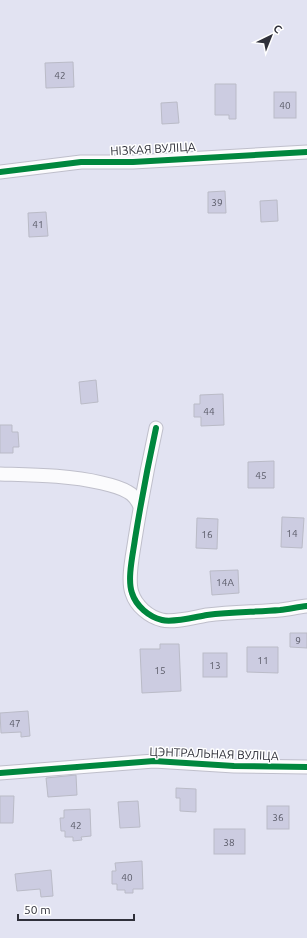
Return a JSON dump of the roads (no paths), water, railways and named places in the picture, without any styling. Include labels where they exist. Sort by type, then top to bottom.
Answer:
[{"type":"street","name":"НІЗКАЯ ВУЛІЦА","points":[[0,172],[81,162],[133,162],[307,152]]},
{"type":"street","points":[[156,428],[140,506],[131,562],[131,592],[140,606],[151,615],[161,620],[170,621],[208,615],[279,610],[307,606]]},
{"type":"street","points":[[0,474],[48,476],[93,481],[128,492],[136,498],[140,506]]},
{"type":"street","name":"ЦЭНТРАЛЬНАЯ ВУЛІЦА","points":[[0,773],[154,761],[234,766],[307,767]]}]
